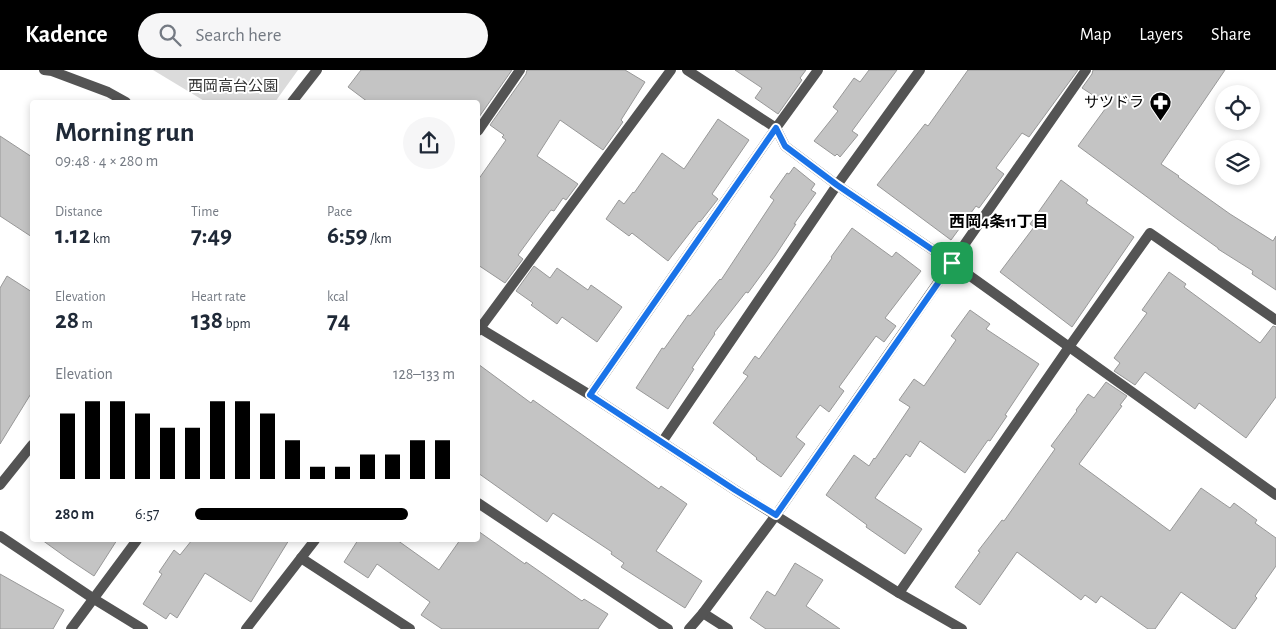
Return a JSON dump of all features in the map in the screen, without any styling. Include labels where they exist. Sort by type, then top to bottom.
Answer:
[{"type":"street","points":[[44,70],[52,71],[108,92],[122,100]]},
{"type":"street","points":[[294,100],[316,70]]},
{"type":"street","points":[[480,128],[520,70]]},
{"type":"street","points":[[480,326],[671,70]]},
{"type":"street","points":[[687,70],[776,128],[785,146],[837,185],[952,263],[1276,495]]},
{"type":"street","points":[[590,395],[818,70]]},
{"type":"street","points":[[662,442],[837,185],[920,70]]},
{"type":"street","points":[[689,629],[776,515],[1086,70]]},
{"type":"street","points":[[899,592],[1150,233],[1276,320]]},
{"type":"street","points":[[480,330],[590,395],[776,515],[962,629]]},
{"type":"street","points":[[0,485],[30,448]]},
{"type":"street","points":[[480,504],[668,629]]},
{"type":"street","points":[[0,536],[94,599],[143,629]]},
{"type":"street","points":[[71,629],[137,542]]},
{"type":"street","points":[[246,629],[313,542]]},
{"type":"street","points":[[301,558],[410,629]]},
{"type":"street","points":[[703,613],[728,629]]},
{"type":"green space","name":"西岡高台公園","points":[[153,70],[298,70],[276,100],[203,100]]},
{"type":"building","points":[[361,70],[512,70],[480,116],[480,100],[365,100],[348,87]]},
{"type":"building","points":[[527,70],[625,70],[645,82],[621,120],[623,122],[603,150],[560,120],[537,156],[578,184],[566,200],[563,198],[554,211],[551,210],[518,255],[523,259],[505,283],[480,266],[480,177],[506,140],[502,137],[504,135],[490,125]]},
{"type":"building","points":[[735,70],[806,70],[800,78],[802,80],[778,114],[755,98],[762,88]]},
{"type":"building","points":[[869,70],[897,70],[852,131],[858,135],[840,157],[837,154],[835,156],[814,141],[838,111],[833,107],[854,78],[860,82]]},
{"type":"building","points":[[968,70],[1078,70],[1029,137],[1022,133],[996,168],[1004,174],[979,208],[976,206],[951,240],[877,185],[925,124],[928,126]]},
{"type":"building","points":[[1093,70],[1225,70],[1161,164],[1230,214],[1273,241],[1276,236],[1276,290],[1252,274],[1253,271],[1218,249],[1078,146],[1108,105],[1082,88]]},
{"type":"building","points":[[718,119],[749,140],[712,194],[718,199],[668,261],[632,233],[629,236],[606,219],[619,200],[624,204],[634,193],[662,153],[684,169]]},
{"type":"building","points":[[0,136],[30,156],[30,236],[0,216]]},
{"type":"building","points":[[794,167],[815,184],[811,190],[816,193],[794,224],[796,224],[775,256],[748,293],[746,292],[714,333],[692,368],[694,369],[668,409],[636,388],[662,348],[664,349],[688,315],[690,316],[721,280],[774,200],[770,197],[787,173],[789,174]]},
{"type":"building","points":[[1061,180],[1088,200],[1086,203],[1134,237],[1072,327],[1000,272],[1034,227],[1030,224]]},
{"type":"building","points":[[852,228],[892,257],[896,252],[921,271],[885,318],[896,326],[884,342],[876,336],[839,387],[844,391],[829,412],[820,405],[796,437],[805,444],[781,477],[713,423],[748,376],[743,373],[755,356],[759,359]]},
{"type":"building","points":[[534,266],[550,278],[557,268],[588,290],[591,285],[622,307],[597,342],[562,317],[557,324],[531,305],[533,303],[516,291]]},
{"type":"building","points":[[1169,272],[1186,284],[1184,287],[1260,343],[1273,326],[1276,327],[1276,397],[1246,438],[1199,403],[1195,409],[1145,372],[1135,385],[1114,371],[1120,363],[1114,358],[1147,313],[1142,310]]},
{"type":"building","points":[[7,276],[30,291],[30,395],[0,444],[0,288]]},
{"type":"building","points":[[970,310],[990,324],[986,329],[1039,364],[1005,415],[1007,416],[965,473],[920,441],[910,457],[906,454],[875,498],[922,529],[905,554],[866,527],[867,525],[826,495],[854,455],[869,466],[875,459],[910,407],[899,400],[914,379],[924,386],[956,340],[951,336]]},
{"type":"building","points":[[480,365],[531,403],[533,400],[659,489],[661,486],[687,504],[656,551],[702,581],[685,608],[621,567],[624,563],[611,554],[612,552],[553,513],[547,522],[480,474]]},
{"type":"building","points":[[1106,382],[1127,396],[1120,405],[1122,406],[1079,464],[1170,531],[1201,488],[1230,508],[1234,503],[1257,520],[1255,523],[1276,538],[1276,566],[1255,596],[1257,598],[1235,629],[1181,592],[1155,629],[1148,629],[1101,596],[1096,603],[1085,595],[1081,600],[1017,552],[980,605],[955,587],[980,552],[978,551],[1002,520],[1004,521],[1055,449],[1051,446],[1076,410],[1088,394],[1094,398]]},
{"type":"building","points":[[480,532],[582,601],[584,599],[608,614],[598,629],[442,629],[421,615],[430,602],[377,564],[368,578],[344,562],[357,542],[400,542],[439,570],[459,542],[480,542]]},
{"type":"building","points":[[45,542],[116,542],[94,576]]},
{"type":"building","points":[[190,542],[288,542],[251,602],[205,573],[177,618],[170,613],[166,619],[143,604],[162,574],[159,572],[174,550],[180,555]]},
{"type":"building","points":[[795,563],[823,580],[806,606],[840,629],[766,629],[750,618],[767,591],[775,596]]},
{"type":"building","points":[[0,574],[64,610],[53,629],[0,629]]},
{"type":"place","name":"サツドラ","points":[[1160,121]]},
{"type":"district","name":"西岡4条11丁目","points":[[999,221]]},
{"type":"route","points":[[776,128],[785,146],[837,185],[952,263],[776,515],[590,395],[776,128]]}]
